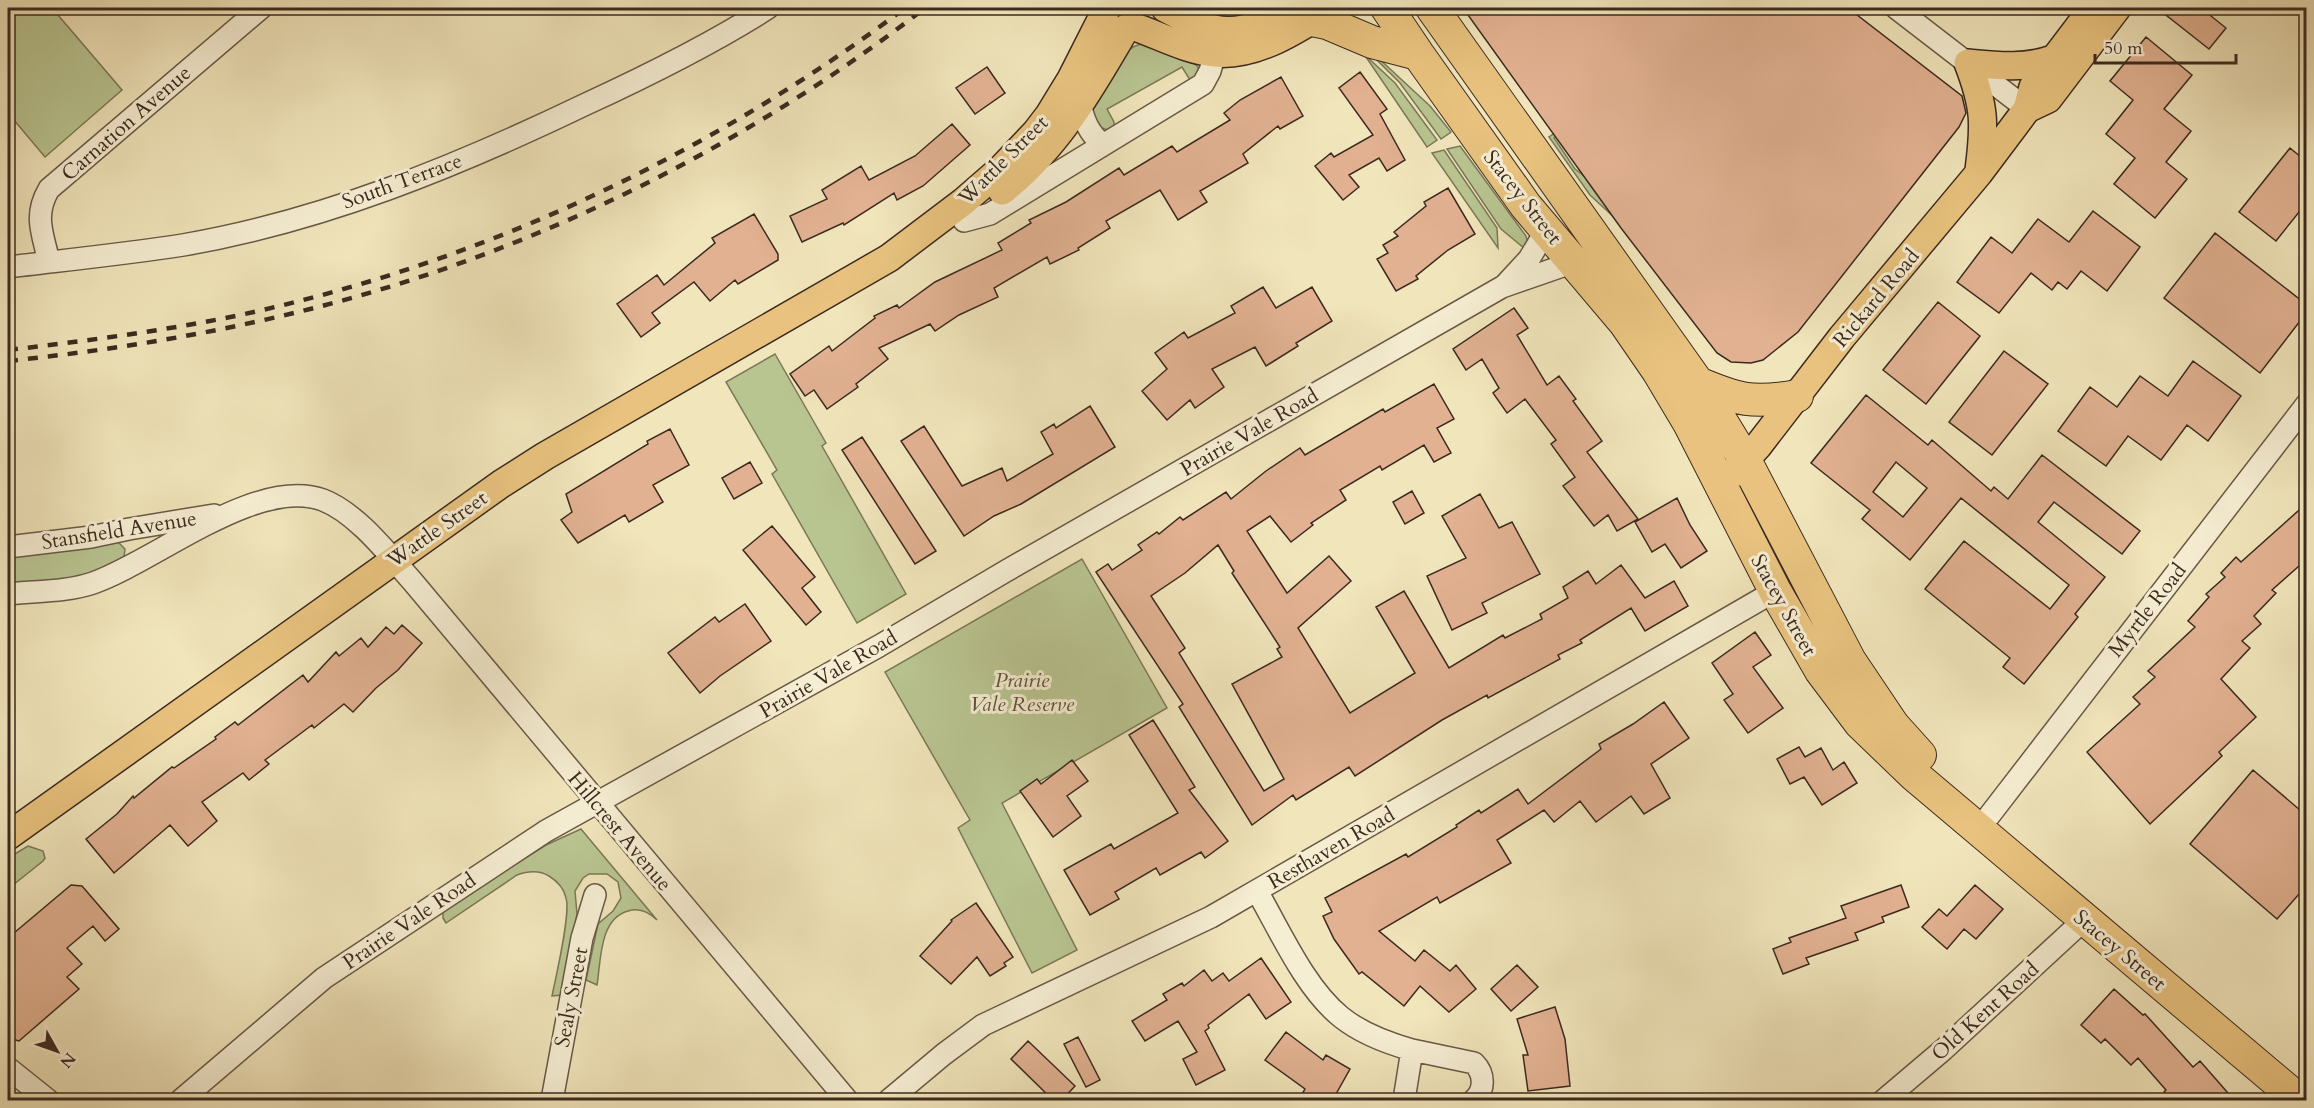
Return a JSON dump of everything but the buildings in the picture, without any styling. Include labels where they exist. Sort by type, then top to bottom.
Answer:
[{"type":"highway","name":"Stacey Street","points":[[1387,8],[1526,206],[1625,322],[1658,371],[1721,484],[1775,591],[1821,671],[1860,723],[1914,775],[2298,1101]]},
{"type":"highway","name":"Stacey Street","points":[[1432,8],[1698,383],[1745,460],[1850,661],[1875,702],[1893,725],[1918,753],[1989,816],[2307,1080]]},
{"type":"highway","points":[[1296,12],[1327,22],[1372,42],[1418,54]]},
{"type":"highway","points":[[1698,383],[1728,396],[1745,400],[1760,401],[1797,396]]},
{"type":"main road","points":[[1107,8],[1113,21],[1137,21],[1202,51],[1232,54],[1258,47],[1296,12]]},
{"type":"main road","name":"Wattle Street","points":[[8,836],[501,484],[545,456],[890,258],[971,195],[1036,132],[1059,99],[1107,8]]},
{"type":"main road","name":"Rickard Road","points":[[1721,484],[1745,460],[1842,337],[1979,173],[2027,109],[2033,87],[2092,8]]},
{"type":"main road","name":"Rickard Road","points":[[2027,109],[2048,99],[2117,8]]},
{"type":"main road","points":[[1178,12],[1220,31],[1242,30],[1296,12]]},
{"type":"main road","name":"Wattle Street","points":[[890,258],[931,242],[964,221],[1011,184],[1032,164],[1064,127],[1137,21]]},
{"type":"main road","points":[[1979,173],[1984,135],[1983,113],[1980,94],[1968,63],[2017,67],[2033,66],[2053,59]]},
{"type":"street","name":"Carnation Avenue","points":[[49,262],[40,217],[40,207],[49,189],[261,8]]},
{"type":"street","name":"South Terrace","points":[[8,267],[184,244],[292,220],[423,177],[531,131],[640,79],[747,22],[768,8]]},
{"type":"street","points":[[1896,8],[2027,109]]},
{"type":"street","name":"Wattle Street","points":[[964,221],[990,214],[1203,84],[1210,71],[1215,53]]},
{"type":"street","points":[[1080,104],[1085,123],[1094,137],[1102,144]]},
{"type":"street","name":"Prairie Vale Road","points":[[1502,287],[1529,259],[1546,229]]},
{"type":"street","name":"Prairie Vale Road","points":[[181,1101],[324,978],[505,856],[869,652],[1018,564],[1502,287],[1574,262]]},
{"type":"street","name":"Myrtle Road","points":[[1989,816],[2307,405]]},
{"type":"street","name":"Stansfield Avenue","points":[[8,594],[80,586],[94,582],[138,563],[230,513],[290,496],[322,500],[347,514],[393,560]]},
{"type":"street","name":"Stansfield Avenue","points":[[8,547],[91,537],[176,520],[230,513]]},
{"type":"street","name":"Hillcrest Avenue","points":[[393,560],[848,1101]]},
{"type":"street","name":"Resthaven Road","points":[[889,1101],[951,1048],[983,1025],[1194,927],[1775,591]]},
{"type":"street","points":[[1257,891],[1301,967],[1328,1005],[1341,1017],[1388,1044],[1474,1063],[1482,1074],[1483,1083],[1481,1092],[1474,1101]]},
{"type":"street","name":"Sealy Street","points":[[552,1101],[582,938],[595,895]]},
{"type":"street","name":"Old Kent Road","points":[[1884,1101],[2084,920]]},
{"type":"street","points":[[1404,1101],[1412,1050]]},
{"type":"street","points":[[8,1068],[48,1101]]},
{"type":"green space","points":[[11,8],[52,8],[122,90],[45,157],[8,113],[8,10]]},
{"type":"green space","points":[[1147,44],[1190,60],[1198,67],[1199,76],[1190,80],[1182,67],[1107,109],[1114,122],[1114,127],[1104,129],[1094,120],[1093,109],[1117,62],[1132,48]]},
{"type":"green space","points":[[1364,54],[1395,83],[1437,140],[1427,147]]},
{"type":"green space","points":[[1375,55],[1430,106],[1451,132],[1441,139],[1400,83],[1374,57]]},
{"type":"green space","points":[[1566,125],[1568,128],[1554,138],[1575,169],[1627,209],[1618,221],[1590,195],[1549,137]]},
{"type":"green space","points":[[1460,146],[1526,236],[1528,244],[1524,248],[1501,229],[1447,149]]},
{"type":"green space","points":[[1444,150],[1497,228],[1498,248],[1432,153]]},
{"type":"green space","points":[[775,354],[826,443],[822,446],[906,594],[857,623],[772,474],[777,470],[726,382]]},
{"type":"green space","points":[[117,541],[125,549],[124,557],[89,576],[8,586],[8,554]]},
{"type":"green space","name":"Prairie Vale Reserve","points":[[1082,559],[1167,708],[1002,803],[1077,950],[1032,973],[958,828],[970,820],[885,672]]},
{"type":"green space","points":[[581,829],[657,920],[640,910],[632,910],[619,915],[611,923],[603,942],[597,985],[586,980],[598,924],[613,911],[621,898],[618,882],[607,874],[589,874],[583,878],[575,891],[577,914],[563,995],[552,996],[567,906],[564,891],[555,880],[541,873],[517,875],[446,923],[443,910],[546,845]]},
{"type":"green space","points":[[28,846],[43,851],[45,858],[8,889],[8,858]]},
{"type":"railway","points":[[8,350],[124,335],[240,315],[330,293],[418,266],[504,234],[589,198],[672,156],[752,111],[830,62],[905,8]]},
{"type":"railway","points":[[8,361],[80,353],[223,329],[379,290],[463,262],[545,230],[626,193],[704,153],[780,108],[854,60],[925,8]]}]
